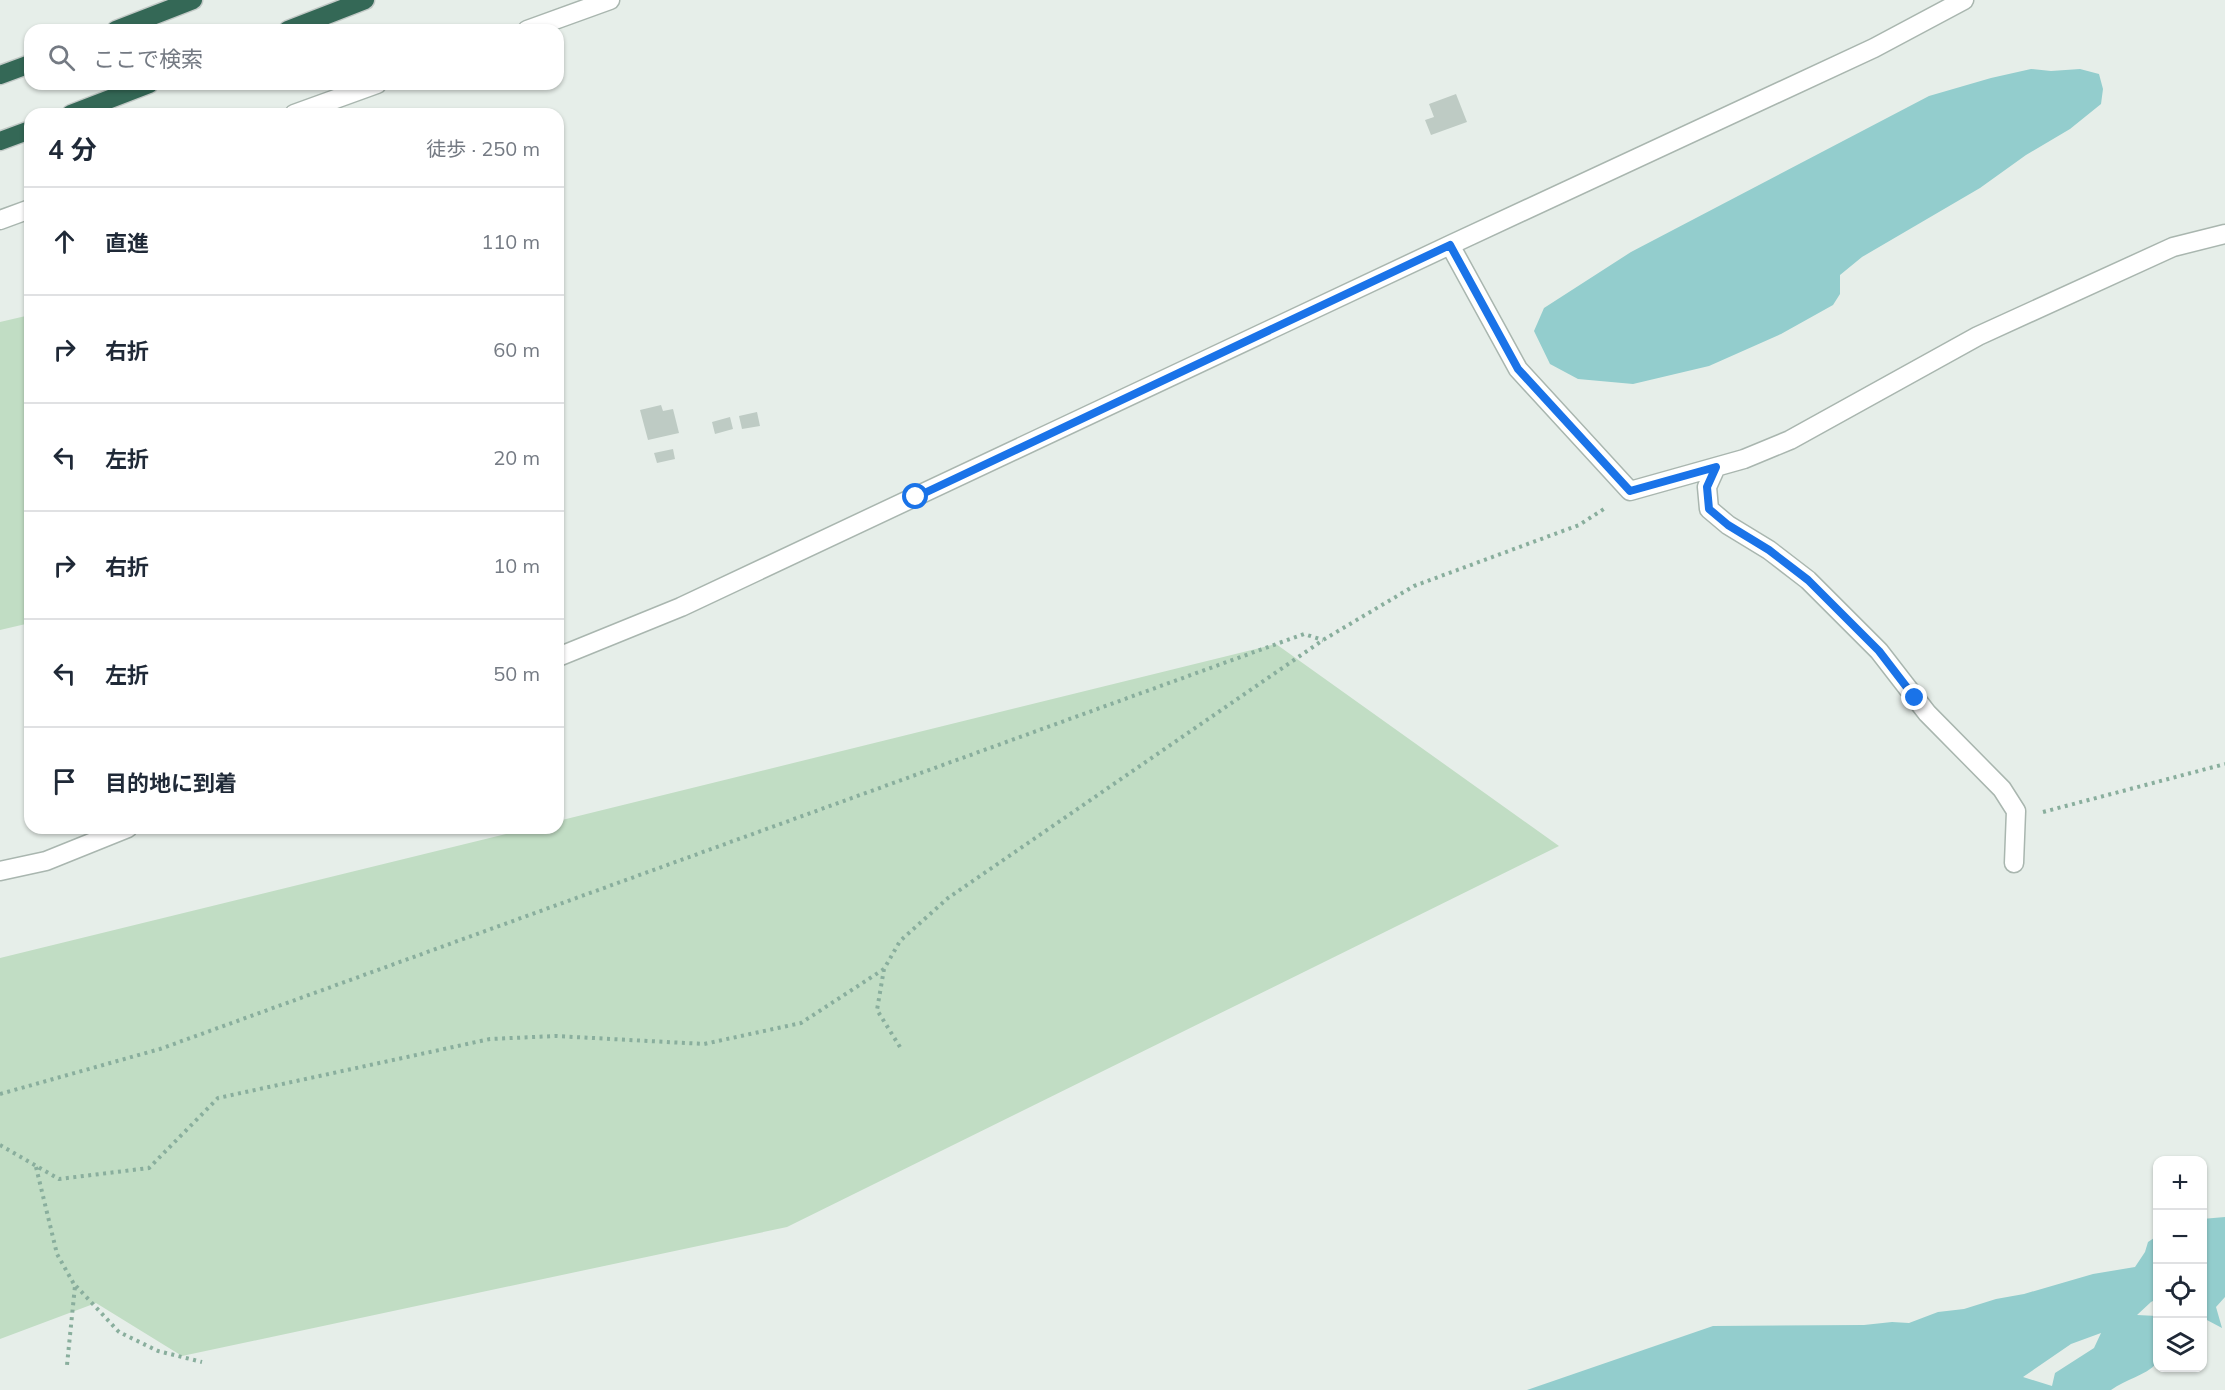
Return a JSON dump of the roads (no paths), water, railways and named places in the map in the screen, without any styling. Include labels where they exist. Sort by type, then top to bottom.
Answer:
[{"type":"highway","points":[[131,24],[193,0]]},
{"type":"highway","points":[[304,24],[361,2]]},
{"type":"highway","points":[[0,75],[24,65]]},
{"type":"highway","points":[[86,108],[133,90]]},
{"type":"highway","points":[[0,141],[24,132]]},
{"type":"street","points":[[544,24],[610,0]]},
{"type":"street","points":[[564,655],[681,608],[1450,245],[1874,48],[1964,0]]},
{"type":"street","points":[[311,108],[360,90]]},
{"type":"street","points":[[0,220],[24,211]]},
{"type":"street","points":[[1450,245],[1518,369],[1630,491],[1744,459],[1790,440],[1978,336],[2173,247],[2225,234]]},
{"type":"street","points":[[1716,467],[1707,487],[1709,509],[1728,525],[1769,550],[1808,580],[1879,651],[1927,713],[2002,789],[2016,812],[2014,863]]},
{"type":"street","points":[[0,871],[46,861],[113,834]]},
{"type":"water","points":[[2031,69],[2051,71],[2080,69],[2099,74],[2103,89],[2101,104],[2070,129],[2026,155],[1980,188],[1862,257],[1840,275],[1840,294],[1833,305],[1781,334],[1709,366],[1633,384],[1578,379],[1550,364],[1534,331],[1544,308],[1631,252],[1929,96]]},
{"type":"water","points":[[2225,1217],[2225,1297],[2216,1307],[2222,1328],[2207,1320],[2207,1219]]},
{"type":"water","points":[[2153,1239],[2153,1301],[2137,1315],[2153,1316],[2153,1366],[2111,1390],[1527,1390],[1713,1326],[1909,1323],[1938,1312],[1964,1309],[2093,1274],[2135,1267],[2145,1252],[2148,1242]],"holes":[[[2101,1333],[2094,1348],[2055,1373],[2052,1386],[2023,1377],[2071,1344]]]}]
